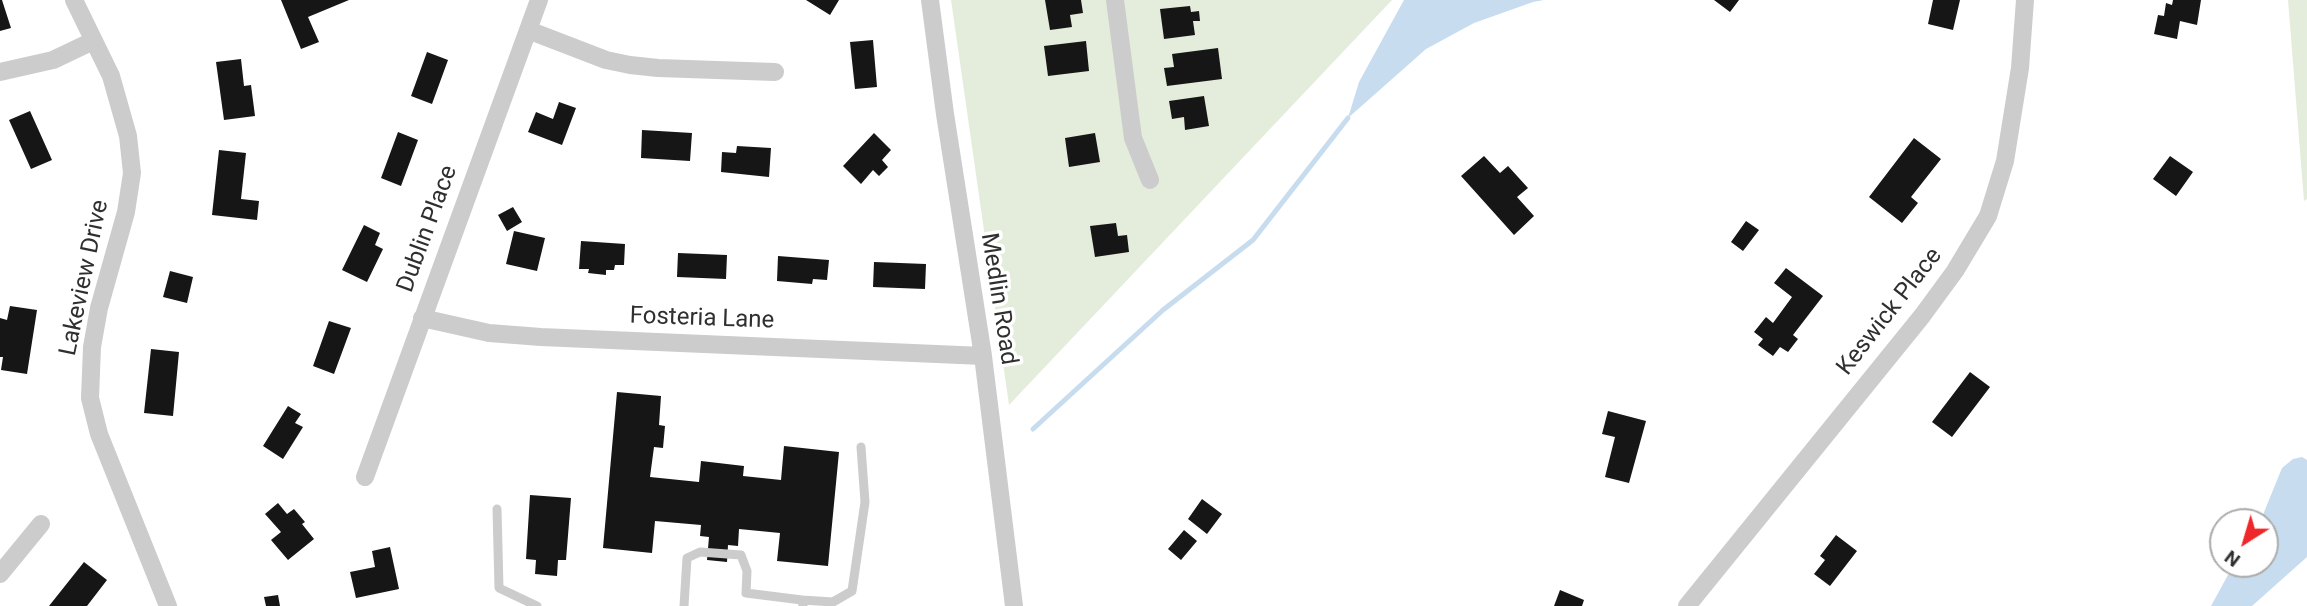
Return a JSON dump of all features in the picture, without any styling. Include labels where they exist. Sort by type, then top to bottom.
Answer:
[{"type":"street","name":"Lakeview Drive","points":[[74,0],[111,76],[122,111],[132,173],[126,212],[99,308],[92,347],[90,398],[99,433],[168,606]]},
{"type":"street","name":"Dublin Place","points":[[365,477],[539,0]]},
{"type":"street","name":"Medlin Road","points":[[930,0],[983,356],[1014,606]]},
{"type":"street","points":[[1115,0],[1133,138],[1150,180]]},
{"type":"street","name":"Keswick Place","points":[[1687,606],[1922,316],[1955,271],[1988,216],[2006,161],[2020,68],[2025,0]]},
{"type":"street","points":[[528,30],[607,60],[630,65],[775,72]]},
{"type":"street","points":[[0,72],[53,60],[93,41]]},
{"type":"street","name":"Fosteria Lane","points":[[422,318],[489,333],[541,337],[983,356]]},
{"type":"street","points":[[0,574],[41,524]]},
{"type":"lane","points":[[684,606],[687,558],[700,552],[741,555],[747,571],[747,593],[802,603],[833,602],[852,592],[865,502],[861,447]]},
{"type":"lane","points":[[497,509],[499,588],[537,606]]},
{"type":"green space","points":[[951,0],[1392,0],[1009,405]]},
{"type":"green space","points":[[2288,0],[2307,0],[2307,199],[2304,201]]},
{"type":"water","points":[[1404,0],[1544,0],[1474,23],[1426,49],[1348,118],[1359,82]]},
{"type":"water","points":[[2302,457],[2307,460],[2307,557],[2252,606],[2211,606],[2226,578],[2279,578],[2279,508],[2266,508],[2282,468],[2293,459]]},
{"type":"building","points":[[0,0],[11,28],[0,31]]},
{"type":"building","points":[[281,0],[349,0],[308,17],[319,42],[301,49]]},
{"type":"building","points":[[806,0],[839,0],[830,15]]},
{"type":"building","points":[[1045,0],[1081,0],[1083,13],[1070,15],[1072,27],[1050,30]]},
{"type":"building","points":[[1714,0],[1739,0],[1730,12]]},
{"type":"building","points":[[1933,0],[1960,0],[1953,30],[1928,24]]},
{"type":"building","points":[[2173,0],[2201,0],[2197,25],[2180,21],[2177,39],[2154,34],[2158,15],[2164,16],[2166,3],[2172,5]]},
{"type":"building","points":[[1190,6],[1191,12],[1199,11],[1200,21],[1193,21],[1195,35],[1164,39],[1160,9]]},
{"type":"building","points":[[873,40],[877,87],[855,89],[850,42]]},
{"type":"building","points":[[1086,41],[1089,71],[1048,76],[1044,46]]},
{"type":"building","points":[[1218,48],[1222,79],[1167,86],[1164,68],[1174,67],[1172,54]]},
{"type":"building","points":[[427,52],[448,60],[432,104],[411,96]]},
{"type":"building","points":[[241,59],[244,86],[251,85],[255,116],[224,120],[216,62]]},
{"type":"building","points":[[1204,96],[1209,126],[1185,130],[1184,117],[1172,119],[1169,101]]},
{"type":"building","points":[[559,102],[576,108],[562,145],[528,132],[536,112],[553,119]]},
{"type":"building","points":[[30,111],[52,160],[31,169],[9,120]]},
{"type":"building","points":[[642,130],[692,133],[690,161],[641,158]]},
{"type":"building","points":[[398,132],[418,140],[401,186],[381,178]]},
{"type":"building","points":[[874,133],[891,150],[882,160],[888,167],[879,176],[873,170],[861,184],[843,166]]},
{"type":"building","points":[[1095,133],[1100,162],[1069,167],[1065,138]]},
{"type":"building","points":[[1914,138],[1941,159],[1911,197],[1918,203],[1902,223],[1869,197]]},
{"type":"building","points":[[737,146],[771,148],[769,177],[721,172],[722,152],[736,153]]},
{"type":"building","points":[[219,150],[246,153],[241,199],[259,201],[257,220],[212,215]]},
{"type":"building","points":[[1484,156],[1500,173],[1508,166],[1528,188],[1517,197],[1534,216],[1514,235],[1461,176]]},
{"type":"building","points":[[2170,156],[2193,172],[2176,196],[2153,179]]},
{"type":"building","points":[[513,207],[522,222],[507,231],[498,215]]},
{"type":"building","points":[[1746,221],[1759,230],[1743,251],[1731,242]]},
{"type":"building","points":[[1116,223],[1118,236],[1127,235],[1129,252],[1095,257],[1090,226]]},
{"type":"building","points":[[364,225],[380,233],[375,245],[383,249],[367,282],[342,270]]},
{"type":"building","points":[[514,231],[545,238],[537,271],[506,264]]},
{"type":"building","points":[[581,241],[625,244],[624,265],[615,265],[614,270],[606,270],[606,275],[588,273],[589,269],[579,269]]},
{"type":"building","points":[[678,253],[727,255],[726,279],[677,277]]},
{"type":"building","points":[[778,256],[829,260],[827,280],[813,279],[812,284],[777,281]]},
{"type":"building","points":[[874,262],[926,264],[925,289],[873,287]]},
{"type":"building","points":[[1786,268],[1823,296],[1793,335],[1798,339],[1788,352],[1780,347],[1773,356],[1758,345],[1763,339],[1754,332],[1766,317],[1773,323],[1792,297],[1774,283]]},
{"type":"building","points":[[170,271],[193,277],[187,303],[163,297]]},
{"type":"building","points":[[10,306],[37,310],[27,374],[1,370],[3,357],[0,357],[0,318],[7,320]]},
{"type":"building","points":[[329,321],[351,328],[334,374],[313,366]]},
{"type":"building","points":[[151,349],[179,352],[173,416],[144,413]]},
{"type":"building","points":[[1970,372],[1990,387],[1952,437],[1932,422]]},
{"type":"building","points":[[617,392],[661,396],[659,425],[665,426],[663,448],[654,447],[650,477],[699,482],[701,461],[744,466],[743,476],[781,480],[784,446],[839,452],[828,566],[777,561],[780,533],[739,529],[738,546],[728,545],[727,562],[707,560],[709,537],[700,536],[701,525],[655,521],[652,553],[603,548]]},
{"type":"building","points":[[288,406],[301,414],[295,423],[303,427],[283,459],[263,446]]},
{"type":"building","points":[[1608,411],[1646,421],[1629,483],[1605,477],[1615,437],[1602,434]]},
{"type":"building","points":[[530,495],[571,498],[566,560],[558,560],[557,576],[535,574],[536,560],[526,559]]},
{"type":"building","points":[[1202,499],[1222,514],[1207,534],[1188,519]]},
{"type":"building","points":[[278,503],[287,514],[294,509],[314,539],[288,560],[271,540],[281,532],[265,514]]},
{"type":"building","points":[[1184,530],[1197,541],[1181,560],[1168,549]]},
{"type":"building","points":[[1836,535],[1857,551],[1830,586],[1814,574],[1825,560],[1820,556]]},
{"type":"building","points":[[390,547],[399,589],[356,598],[350,572],[375,567],[372,551]]},
{"type":"building","points":[[84,562],[107,580],[87,606],[49,606]]},
{"type":"building","points":[[1560,590],[1584,600],[1582,606],[1554,606]]},
{"type":"building","points":[[278,595],[280,606],[266,606],[264,597]]},
{"type":"waterway","points":[[1033,429],[1163,310],[1253,240],[1348,118]]}]
